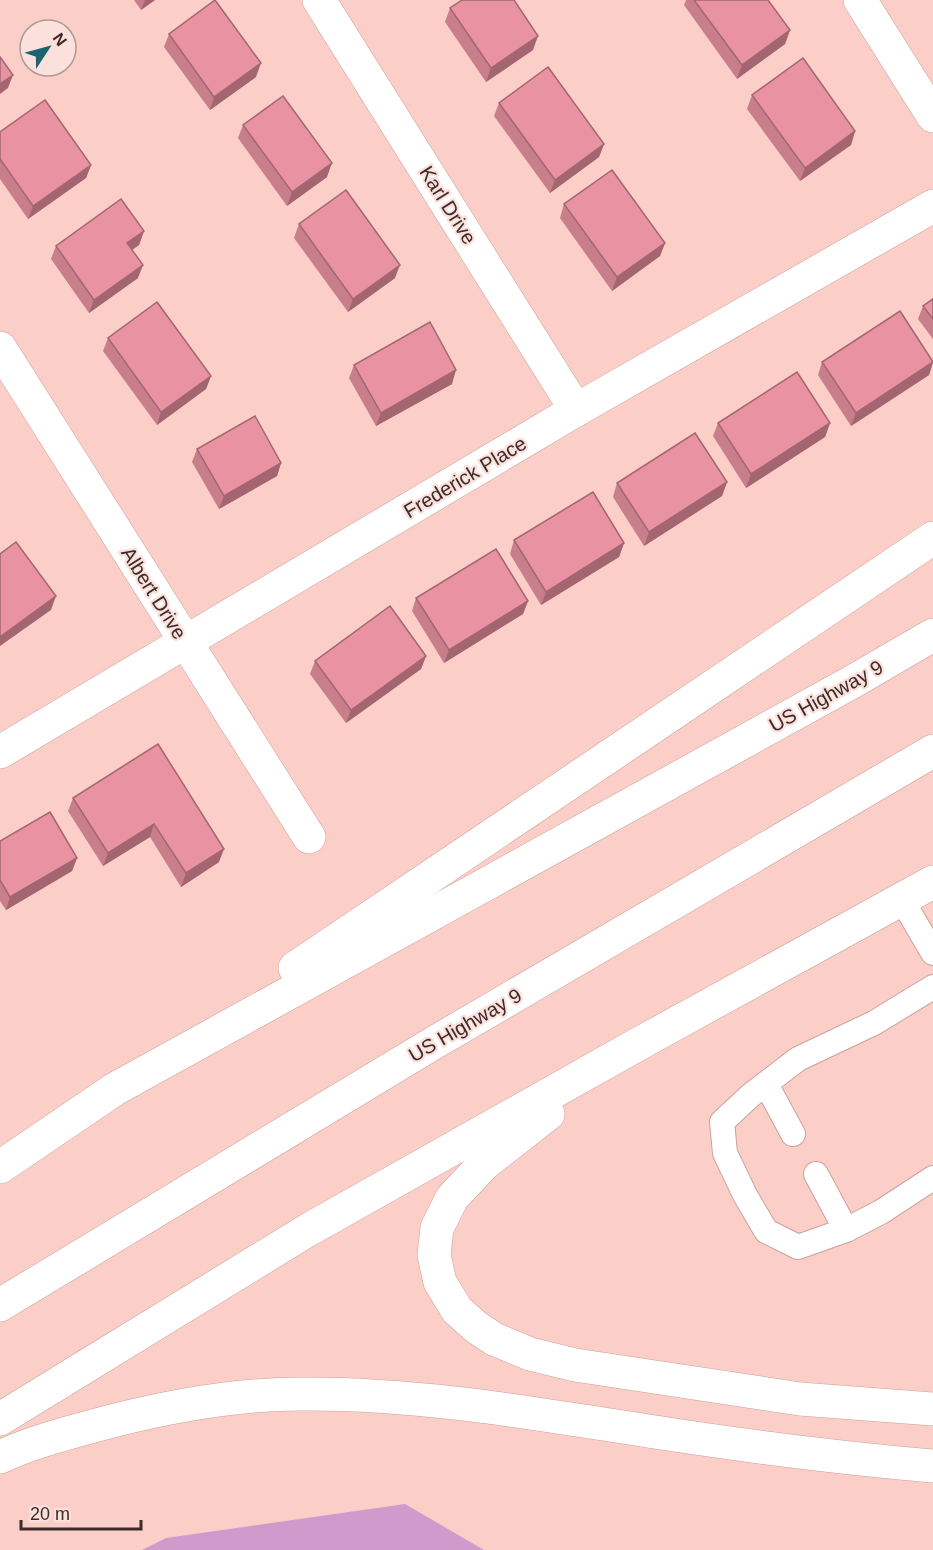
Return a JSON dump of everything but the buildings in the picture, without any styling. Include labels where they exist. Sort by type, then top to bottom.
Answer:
[{"type":"main road","name":"Karl Drive","points":[[319,0],[576,410]]},
{"type":"main road","points":[[860,0],[933,116]]},
{"type":"main road","name":"Frederick Place","points":[[0,752],[576,410],[933,206]]},
{"type":"main road","name":"Albert Drive","points":[[0,348],[309,837]]},
{"type":"main road","points":[[115,1089],[933,538]]},
{"type":"main road","name":"US Highway 9","points":[[0,1167],[115,1089],[933,635]]},
{"type":"main road","name":"US Highway 9","points":[[0,1305],[432,1044],[933,751]]},
{"type":"main road","points":[[0,1419],[308,1230],[642,1041],[933,882]]},
{"type":"main road","points":[[642,1041],[484,1164],[452,1198],[437,1228],[434,1255],[440,1282],[457,1310],[494,1339],[530,1354],[575,1365],[800,1399],[933,1409]]},
{"type":"main road","points":[[0,1458],[44,1440],[152,1411],[242,1398],[299,1394],[449,1401],[712,1441],[933,1466]]},
{"type":"lane","points":[[902,900],[933,953]]},
{"type":"lane","points":[[933,987],[874,1023],[798,1059],[751,1095],[722,1122],[725,1153],[745,1195],[766,1231],[798,1247],[846,1230],[933,1178]]},
{"type":"lane","points":[[766,1084],[794,1134]]},
{"type":"lane","points":[[816,1174],[846,1230]]},
{"type":"shaded area","points":[[405,1504],[484,1550],[142,1550],[166,1538]]}]
